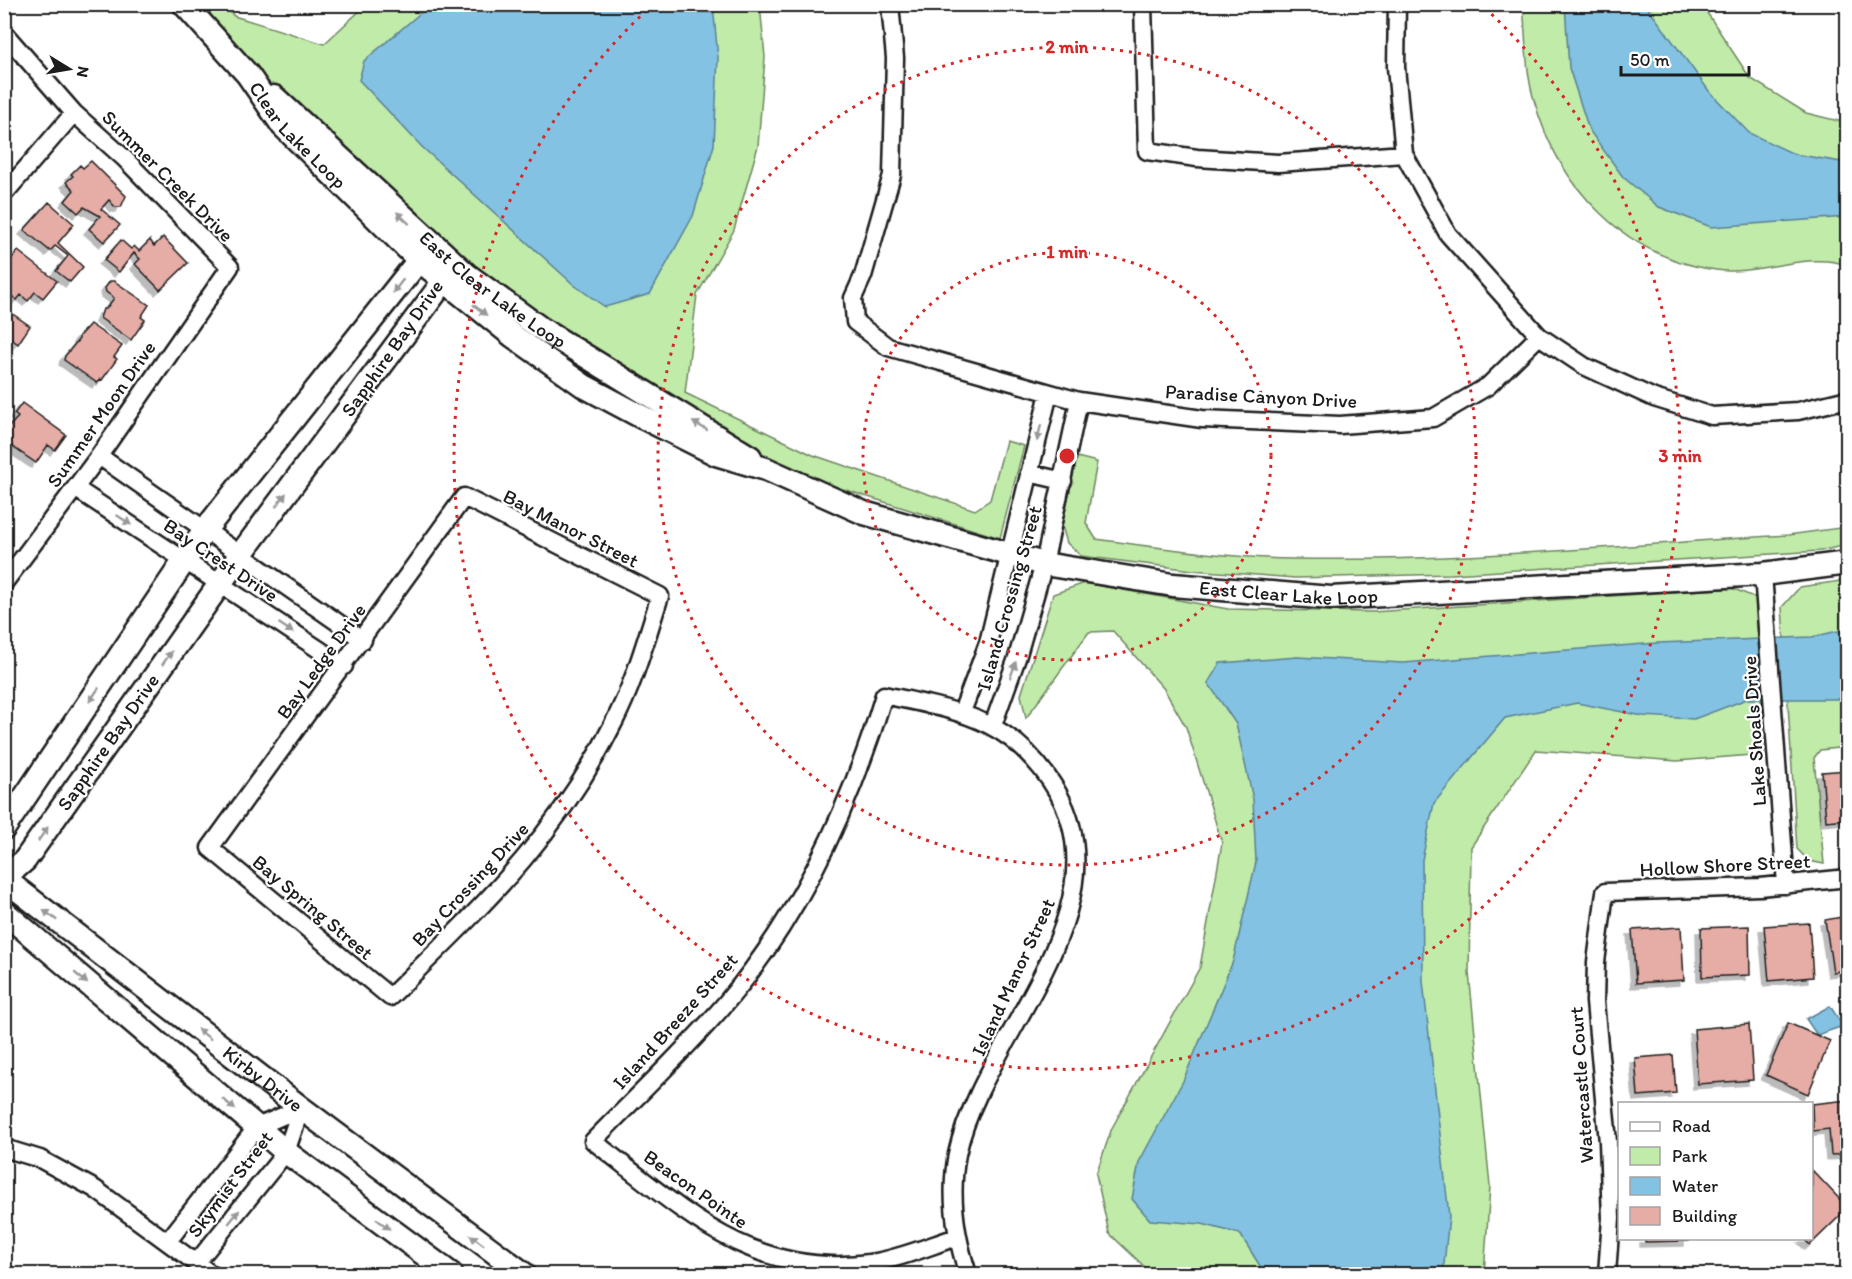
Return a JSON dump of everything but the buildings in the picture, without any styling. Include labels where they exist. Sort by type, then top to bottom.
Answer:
[{"type":"street","name":"Clear Lake Loop","points":[[184,4],[248,75],[284,126],[418,260]]},
{"type":"street","name":"Paradise Canyon Drive","points":[[890,4],[895,58],[892,176],[863,276],[853,298],[855,322],[888,347],[1080,401],[1203,419],[1340,425],[1433,418],[1488,386],[1539,336]]},
{"type":"street","points":[[1143,4],[1147,151],[1197,158],[1278,163],[1404,154]]},
{"type":"street","points":[[1397,4],[1396,67],[1404,154],[1448,234],[1539,336],[1584,366],[1654,398],[1712,416],[1798,411],[1848,399]]},
{"type":"street","name":"Summer Creek Drive","points":[[4,33],[74,113],[124,158],[230,267]]},
{"type":"street","name":"East Clear Lake Loop","points":[[248,75],[302,122],[443,256],[540,328],[636,390],[730,442],[766,469]]},
{"type":"street","points":[[4,194],[74,113]]},
{"type":"street","name":"Sapphire Bay Drive","points":[[4,828],[205,530],[418,260],[443,256],[444,281],[241,554],[25,860],[4,879]]},
{"type":"street","name":"East Clear Lake Loop","points":[[418,260],[513,336],[584,386],[716,453],[766,469],[864,513],[1044,564],[1173,585],[1331,598],[1763,574],[1837,563],[1848,555]]},
{"type":"street","name":"Summer Moon Drive","points":[[4,583],[99,456],[230,267]]},
{"type":"street","name":"Island Crossing Street","points":[[962,712],[988,643],[1049,393]]},
{"type":"street","name":"Island Crossing Street","points":[[993,725],[1017,658],[1044,564],[1080,401]]},
{"type":"street","name":"Bay Crest Drive","points":[[99,456],[363,639]]},
{"type":"street","points":[[1029,473],[1062,481]]},
{"type":"street","name":"Bay Crest Drive","points":[[75,488],[344,666]]},
{"type":"street","name":"Bay Manor Street","points":[[464,497],[660,596]]},
{"type":"street","name":"Bay Ledge Drive","points":[[210,848],[344,666],[464,497]]},
{"type":"street","name":"Lake Shoals Drive","points":[[1763,574],[1786,885]]},
{"type":"street","name":"Bay Crossing Drive","points":[[390,997],[507,882],[557,820],[586,775],[614,724],[631,685],[660,596]]},
{"type":"street","name":"Island Manor Street","points":[[884,695],[962,712],[993,725],[1034,761],[1050,781],[1062,801],[1076,848],[1076,876],[1066,921],[966,1125],[957,1154],[954,1182],[957,1237],[969,1275]]},
{"type":"street","name":"Island Breeze Street","points":[[593,1141],[725,1004],[763,954],[820,860],[849,799],[884,695]]},
{"type":"street","name":"Bay Spring Street","points":[[210,848],[390,997]]},
{"type":"street","name":"Hollow Shore Street","points":[[1605,892],[1786,885],[1848,878]]},
{"type":"street","name":"Kirby Drive","points":[[4,879],[301,1108],[524,1275]]},
{"type":"street","name":"Watercastle Court","points":[[1605,892],[1596,962],[1595,1002],[1614,1142],[1607,1275]]},
{"type":"street","name":"Kirby Drive","points":[[4,912],[286,1152],[451,1275]]},
{"type":"street","name":"Skymist Street","points":[[168,1241],[257,1128],[301,1108]]},
{"type":"street","name":"Skymist Street","points":[[197,1262],[286,1152],[301,1108]]},
{"type":"street","name":"Beacon Pointe","points":[[593,1141],[704,1225],[751,1251],[780,1260],[810,1266],[873,1263],[957,1237]]},
{"type":"street","points":[[4,1148],[40,1159],[86,1184],[197,1262],[211,1275]]},
{"type":"green space","points":[[195,5],[223,5],[234,16],[324,44],[366,5],[760,5],[765,57],[758,146],[734,230],[697,295],[685,393],[813,455],[975,510],[990,500],[1006,441],[1024,446],[1000,538],[801,476],[606,363],[466,265],[276,90]]},
{"type":"green space","points":[[1523,5],[1702,5],[1750,78],[1806,113],[1847,123],[1847,265],[1832,261],[1816,261],[1749,270],[1716,270],[1683,263],[1625,234],[1600,213],[1578,188],[1560,161],[1545,132],[1529,77]]},
{"type":"green space","points":[[1077,457],[1097,462],[1086,523],[1096,539],[1195,552],[1294,559],[1418,558],[1788,535],[1847,527],[1847,545],[1820,551],[1451,574],[1295,578],[1193,570],[1081,556],[1067,543],[1062,526]]},
{"type":"green space","points":[[1847,580],[1847,747],[1820,750],[1814,758],[1824,864],[1809,861],[1797,849],[1782,607],[1800,587]]},
{"type":"green space","points":[[1085,583],[1228,609],[1372,612],[1732,588],[1756,598],[1764,754],[1677,761],[1536,750],[1471,847],[1469,973],[1490,1186],[1484,1274],[1209,1274],[1206,1271],[1148,1270],[1109,1233],[1096,1174],[1112,1128],[1200,967],[1222,843],[1186,727],[1164,689],[1113,631],[1089,632],[1026,718],[1021,695],[1053,594]]},
{"type":"water","points":[[431,4],[713,5],[718,58],[714,145],[693,216],[650,294],[605,307],[574,285],[422,147],[359,80],[364,61]]},
{"type":"water","points":[[1565,5],[1646,5],[1709,91],[1749,133],[1794,154],[1847,163],[1847,217],[1711,227],[1659,207],[1623,177],[1589,130],[1569,68]]},
{"type":"water","points":[[1847,629],[1847,699],[1747,699],[1694,719],[1643,716],[1577,703],[1505,718],[1434,803],[1422,860],[1423,981],[1449,1216],[1443,1274],[1265,1274],[1240,1234],[1202,1224],[1150,1220],[1132,1199],[1139,1162],[1183,1081],[1233,961],[1256,862],[1253,799],[1236,724],[1208,683],[1220,663],[1297,657],[1403,663],[1657,643],[1812,637]]},
{"type":"water","points":[[1830,1006],[1843,1026],[1817,1035],[1806,1019]]}]
